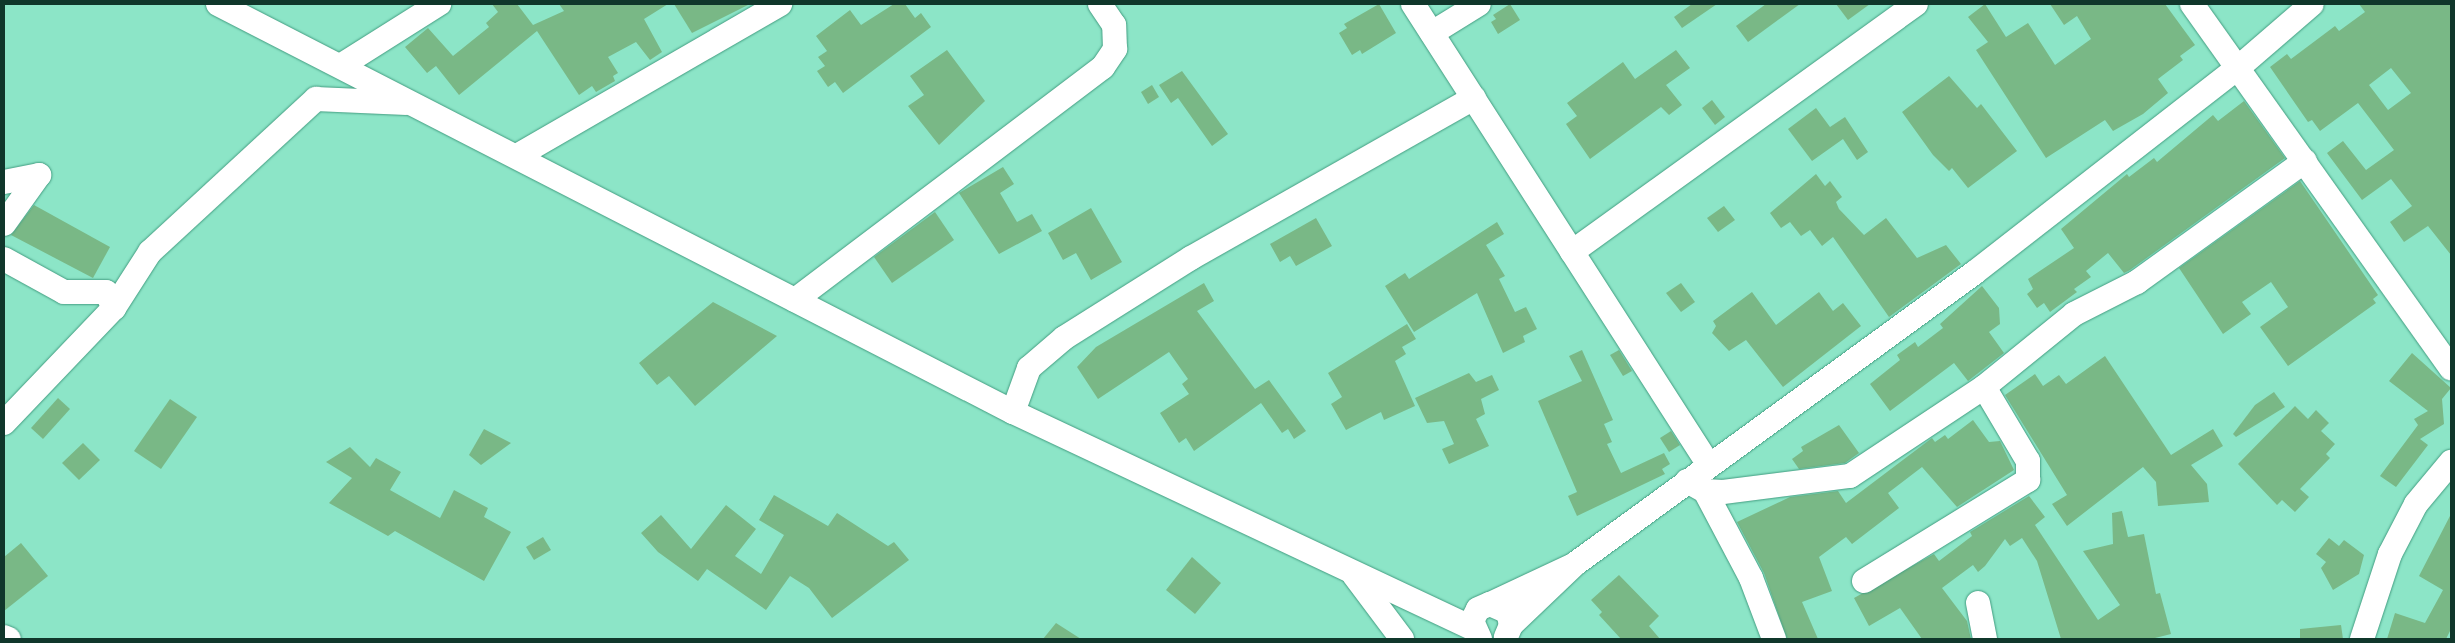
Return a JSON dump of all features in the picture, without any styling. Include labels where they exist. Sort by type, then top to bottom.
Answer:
[{"type":"street","points":[[218,4],[342,65],[1013,412],[1476,634],[1478,609],[1533,580],[1576,564]]},
{"type":"street","points":[[342,65],[439,4]]},
{"type":"street","points":[[517,156],[780,4]]},
{"type":"street","points":[[795,300],[1103,67],[1115,49],[1114,25],[1100,4]]},
{"type":"street","points":[[1442,21],[1479,4]]},
{"type":"street","points":[[1572,252],[1916,4]]},
{"type":"street","points":[[2192,4],[2451,368]]},
{"type":"street","points":[[1507,632],[1576,564],[1696,486],[1709,465],[1974,273],[2239,68],[2312,4]]},
{"type":"street","points":[[1415,5],[1442,21],[1474,98],[1709,465]]},
{"type":"street","points":[[1013,412],[1029,368],[1064,338],[1191,258],[1474,98]]},
{"type":"street","points":[[4,423],[114,308],[150,252],[316,99],[415,103]]},
{"type":"street","points":[[1696,486],[1757,490],[1850,476],[1984,387],[2074,314],[2137,282],[2305,161]]},
{"type":"street","points":[[4,182],[39,175],[4,224]]},
{"type":"street","points":[[4,259],[64,292],[106,292],[114,308]]},
{"type":"street","points":[[1864,581],[2028,480],[2028,461],[1984,387]]},
{"type":"street","points":[[2362,639],[2390,554],[2416,504],[2451,462]]},
{"type":"street","points":[[1696,486],[1751,578],[1774,639]]},
{"type":"street","points":[[1352,573],[1402,639]]},
{"type":"street","points":[[1978,603],[1985,639]]},
{"type":"street","points":[[1490,604],[1508,612],[1507,632]]},
{"type":"street","points":[[4,637],[10,639]]},
{"type":"building","points":[[492,4],[517,4],[533,25],[564,11],[559,4],[668,4],[644,19],[662,52],[650,60],[636,42],[608,57],[618,73],[613,76],[615,81],[596,92],[592,86],[579,95],[537,31],[459,95],[436,66],[427,73],[405,47],[428,28],[453,56],[489,27],[486,23],[498,12]]},
{"type":"building","points":[[674,4],[750,4],[692,33]]},
{"type":"building","points":[[894,4],[905,4],[915,18],[921,13],[931,27],[843,93],[835,82],[828,87],[817,71],[825,66],[818,57],[827,51],[816,36],[850,10],[861,25]]},
{"type":"building","points":[[1379,4],[1396,33],[1362,54],[1360,50],[1352,55],[1339,33],[1347,28],[1344,24]]},
{"type":"building","points":[[1510,4],[1520,20],[1498,34],[1491,22],[1496,19],[1493,15]]},
{"type":"building","points":[[1692,4],[1717,4],[1682,28],[1674,17]]},
{"type":"building","points":[[1766,4],[1800,4],[1748,42],[1736,26]]},
{"type":"building","points":[[1836,4],[1870,4],[1848,20]]},
{"type":"building","points":[[1985,4],[2006,37],[2028,23],[2055,65],[2091,39],[2077,16],[2064,25],[2050,4],[2165,4],[2195,45],[2180,56],[2183,60],[2158,79],[2168,93],[2143,114],[2113,131],[2105,120],[2046,158],[1976,50],[1988,42],[1968,17]]},
{"type":"building","points":[[2359,4],[2451,4],[2451,255],[2428,226],[2404,242],[2390,222],[2412,206],[2391,179],[2362,200],[2327,153],[2343,141],[2366,170],[2394,150],[2358,103],[2320,131],[2312,120],[2308,122],[2270,67],[2287,54],[2291,59],[2335,26],[2339,31],[2365,12]],"holes":[[[2391,68],[2411,93],[2388,110],[2369,85]]]},
{"type":"building","points":[[947,50],[985,101],[939,145],[908,106],[924,95],[910,76]]},
{"type":"building","points":[[1676,50],[1690,68],[1666,85],[1682,105],[1669,115],[1661,107],[1590,159],[1566,124],[1577,116],[1567,103],[1623,62],[1635,79]]},
{"type":"building","points":[[1182,71],[1228,134],[1212,146],[1178,98],[1171,103],[1159,85]]},
{"type":"building","points":[[1949,76],[1977,108],[1981,104],[2017,151],[1968,188],[1952,168],[1949,171],[1933,155],[1902,112]]},
{"type":"building","points":[[1152,85],[1159,97],[1148,104],[1141,92]]},
{"type":"building","points":[[1712,100],[1725,117],[1715,125],[1702,108]]},
{"type":"building","points":[[2244,101],[2285,158],[2130,270],[2124,273],[2108,253],[2086,271],[2091,277],[2074,289],[2077,292],[2050,312],[2044,303],[2037,308],[2027,294],[2033,289],[2028,279],[2074,248],[2061,229],[2127,174],[2129,177],[2154,158],[2157,162],[2213,115],[2218,121]]},
{"type":"building","points":[[1816,108],[1830,127],[1845,117],[1868,152],[1857,160],[1843,139],[1812,161],[1788,129]]},
{"type":"building","points":[[1003,167],[1014,184],[1000,193],[1017,222],[1032,214],[1042,231],[999,254],[959,193]]},
{"type":"building","points":[[1816,174],[1825,186],[1830,181],[1842,197],[1836,202],[1839,209],[1864,235],[1886,218],[1917,258],[1946,245],[1961,264],[1889,317],[1833,237],[1822,246],[1810,230],[1801,236],[1790,222],[1781,228],[1770,213]]},
{"type":"building","points":[[2300,181],[2378,295],[2373,299],[2376,303],[2288,366],[2260,327],[2288,307],[2271,282],[2242,302],[2251,314],[2223,334],[2179,268]]},
{"type":"building","points":[[34,205],[110,247],[93,278],[11,235]]},
{"type":"building","points":[[1724,206],[1735,220],[1718,232],[1707,218]]},
{"type":"building","points":[[1091,208],[1122,262],[1091,280],[1076,253],[1063,260],[1048,233]]},
{"type":"building","points":[[935,212],[954,240],[892,283],[874,257]]},
{"type":"building","points":[[1316,218],[1332,246],[1296,266],[1290,256],[1280,262],[1270,244]]},
{"type":"building","points":[[1497,222],[1504,234],[1486,245],[1505,276],[1499,279],[1515,312],[1526,307],[1537,329],[1523,336],[1525,342],[1503,353],[1477,293],[1414,332],[1385,286],[1405,273],[1409,279]]},
{"type":"building","points":[[1204,283],[1214,301],[1197,311],[1255,389],[1269,380],[1306,431],[1294,439],[1288,429],[1282,433],[1261,403],[1194,451],[1186,438],[1179,443],[1160,413],[1189,394],[1182,384],[1188,379],[1169,352],[1098,399],[1077,367],[1096,347]]},
{"type":"building","points":[[1681,283],[1695,302],[1681,312],[1666,293]]},
{"type":"building","points":[[1982,286],[1999,308],[2000,324],[1989,332],[2004,353],[1968,381],[1954,363],[1890,411],[1870,384],[1900,360],[1897,355],[1915,342],[1918,347],[1943,328],[1940,324]]},
{"type":"building","points":[[1752,292],[1776,325],[1819,292],[1833,311],[1843,303],[1861,326],[1783,387],[1746,340],[1729,351],[1712,333],[1716,326],[1713,321]]},
{"type":"building","points":[[713,302],[777,336],[695,406],[669,376],[657,385],[639,363]]},
{"type":"building","points":[[1407,324],[1416,339],[1402,347],[1406,354],[1395,361],[1415,406],[1384,420],[1381,412],[1346,430],[1331,404],[1342,397],[1328,373]]},
{"type":"building","points":[[1582,350],[1613,420],[1604,424],[1612,442],[1607,444],[1621,473],[1664,453],[1670,464],[1662,469],[1665,474],[1577,516],[1568,496],[1577,492],[1538,401],[1582,381],[1569,356]]},
{"type":"building","points":[[1619,350],[1632,371],[1623,376],[1610,355]]},
{"type":"building","points":[[2412,353],[2451,388],[2442,399],[2444,424],[2420,439],[2428,445],[2396,487],[2380,476],[2418,425],[2414,419],[2428,411],[2389,381]]},
{"type":"building","points":[[2105,356],[2171,455],[2213,429],[2223,446],[2191,465],[2207,484],[2209,502],[2158,506],[2156,482],[2143,467],[2067,526],[2052,504],[2067,495],[2005,395],[2035,374],[2043,386],[2059,375],[2066,384]]},
{"type":"building","points":[[1469,373],[1476,382],[1492,375],[1499,390],[1481,399],[1485,414],[1476,419],[1489,446],[1449,464],[1442,449],[1454,444],[1444,421],[1427,423],[1415,398]]},
{"type":"building","points":[[2274,392],[2285,407],[2236,437],[2233,434],[2255,405]]},
{"type":"building","points":[[58,398],[70,409],[43,439],[31,428]]},
{"type":"building","points":[[170,399],[197,417],[161,469],[134,451]]},
{"type":"building","points":[[2295,406],[2308,419],[2316,410],[2329,423],[2321,431],[2335,444],[2326,454],[2330,458],[2300,489],[2309,497],[2295,512],[2282,500],[2277,505],[2238,464]]},
{"type":"building","points":[[1973,420],[1989,442],[2000,441],[2014,470],[1957,507],[1922,467],[1888,493],[1899,508],[1852,544],[1846,537],[1819,557],[1832,591],[1802,602],[1818,639],[1787,639],[1764,573],[1737,522],[1790,497],[1838,491],[1846,503],[1932,438],[1935,442],[1945,435],[1948,439]]},
{"type":"building","points":[[1839,425],[1859,453],[1845,463],[1799,469],[1792,459],[1803,451],[1801,447]]},
{"type":"building","points":[[484,429],[511,443],[481,465],[469,455]]},
{"type":"building","points":[[1671,431],[1680,445],[1669,452],[1660,438]]},
{"type":"building","points":[[83,443],[100,460],[79,480],[62,463]]},
{"type":"building","points":[[350,447],[370,467],[376,458],[401,472],[390,490],[440,518],[454,490],[488,508],[484,517],[511,532],[484,581],[395,531],[388,536],[329,503],[352,478],[326,462]]},
{"type":"building","points":[[774,495],[828,526],[837,513],[888,546],[894,542],[909,560],[832,618],[809,588],[790,576],[766,610],[707,569],[698,581],[658,552],[641,533],[661,515],[691,549],[726,505],[756,529],[735,556],[761,574],[784,535],[759,520]]},
{"type":"building","points":[[2029,496],[2045,517],[2035,525],[2098,620],[2120,605],[2083,551],[2113,544],[2112,513],[2122,511],[2128,537],[2144,534],[2156,594],[2160,593],[2171,634],[2151,639],[2061,639],[2037,561],[2022,538],[2010,546],[2005,539],[1985,566],[1978,572],[1973,565],[1942,588],[1967,621],[1971,639],[1922,639],[1900,608],[1869,626],[1854,598],[1934,554],[1939,561],[1972,536],[1970,532]]},
{"type":"building","points":[[2451,514],[2451,629],[2446,639],[2387,639],[2395,613],[2425,623],[2443,590],[2419,576]]},
{"type":"building","points":[[543,537],[551,550],[534,560],[526,547]]},
{"type":"building","points":[[2329,538],[2339,546],[2344,540],[2364,555],[2359,574],[2333,590],[2321,568],[2326,562],[2316,554]]},
{"type":"building","points":[[21,543],[48,576],[4,611],[4,557]]},
{"type":"building","points":[[1192,557],[1221,583],[1195,614],[1166,590]]},
{"type":"building","points":[[1619,575],[1659,616],[1649,626],[1660,639],[1621,639],[1599,615],[1602,612],[1591,600]]},
{"type":"building","points":[[1056,623],[1081,639],[1043,639]]},
{"type":"building","points":[[2341,625],[2343,639],[2300,639],[2300,629]]}]
